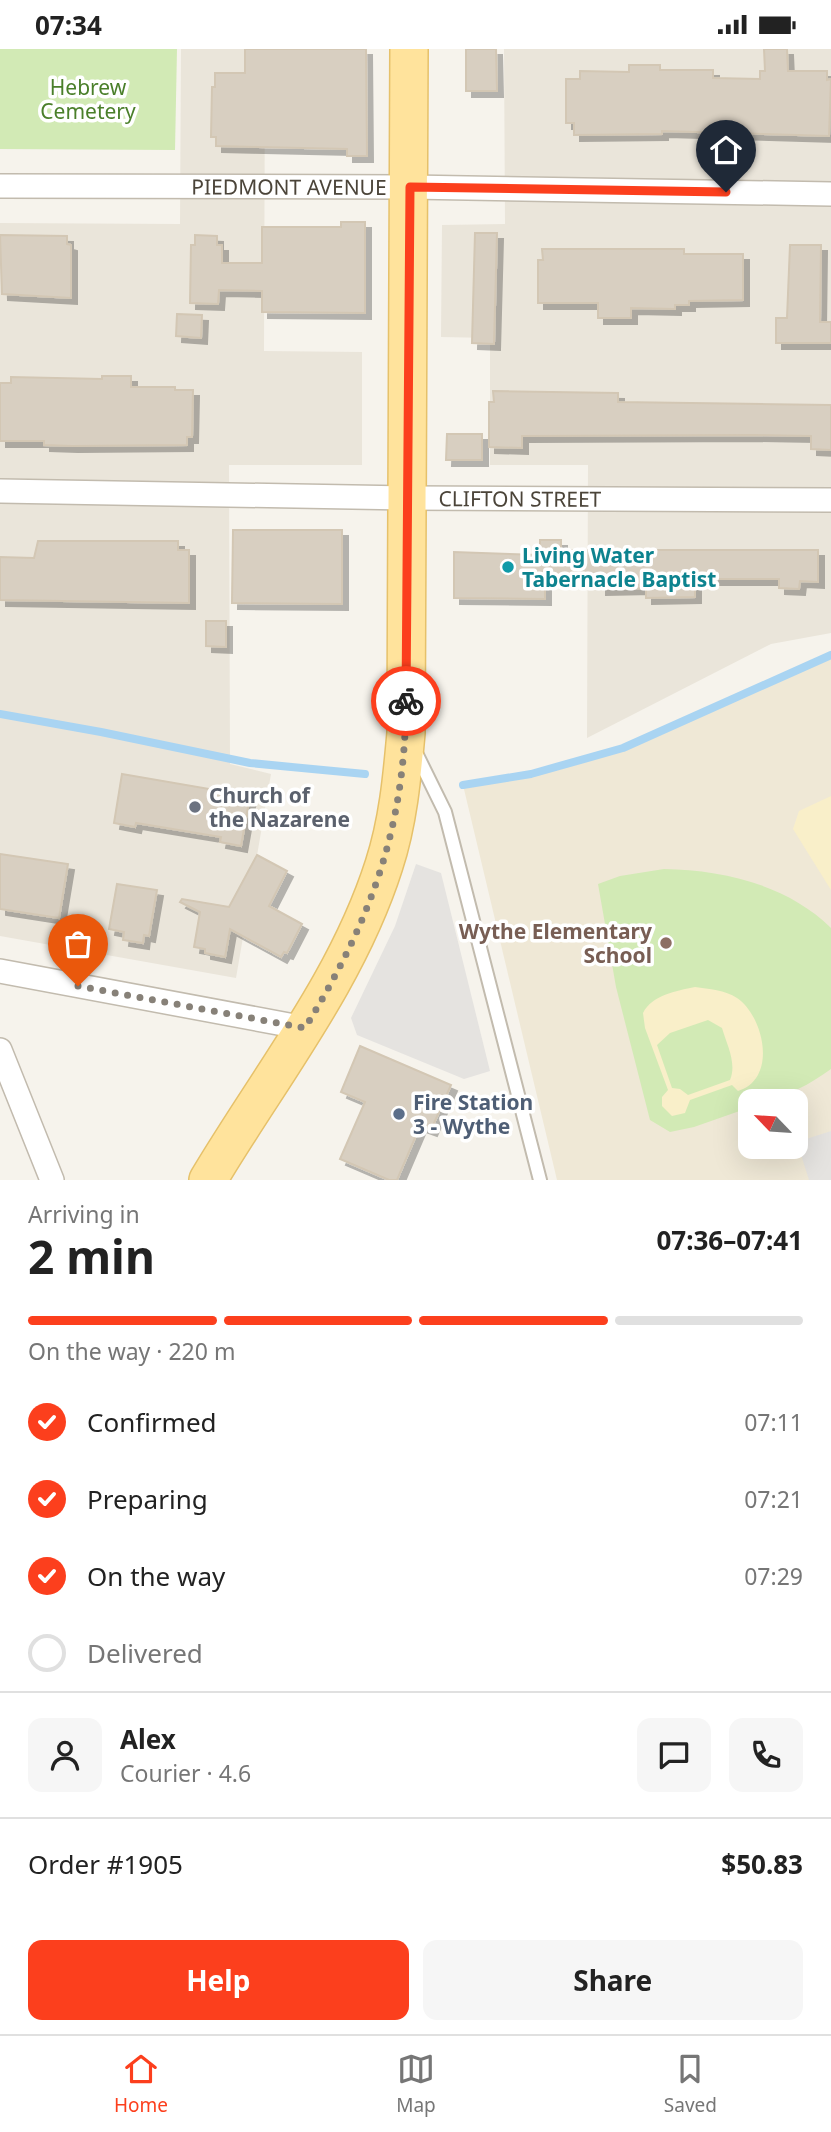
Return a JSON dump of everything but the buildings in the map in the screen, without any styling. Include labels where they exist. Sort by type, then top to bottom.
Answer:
[{"type":"main road","points":[[208,1180],[305,1028],[356,936],[385,863],[400,798],[406,733],[409,49]]},
{"type":"street","name":"PIEDMONT AVENUE","points":[[0,187],[410,187],[831,194]]},
{"type":"street","name":"CLIFTON STREET","points":[[0,491],[408,498],[831,500]]},
{"type":"street","points":[[0,971],[305,1028]]},
{"type":"street","points":[[0,1050],[52,1180]]},
{"type":"lane","points":[[406,733],[444,812],[540,1180]]},
{"type":"shaded area","points":[[181,49],[265,49],[264,351],[362,352],[362,465],[229,465],[230,764],[271,774],[236,978],[0,936],[0,223],[180,224]]},
{"type":"shaded area","points":[[504,49],[831,49],[831,633],[771,644],[587,738],[588,465],[490,465],[490,338],[441,337],[442,225],[505,224]]},
{"type":"shaded area","name":"Wythe Elementary School","points":[[831,655],[831,1180],[557,1180],[463,785],[531,774],[623,748]]},
{"type":"shaded area","points":[[416,864],[441,873],[490,1071],[464,1079],[357,1035],[351,1018],[395,926]]},
{"type":"shaded area","points":[[831,1131],[831,1180],[809,1180],[802,1159],[808,1159],[808,1138]]},
{"type":"green space","name":"Hebrew Cemetery","points":[[0,49],[177,49],[175,150],[0,149]]},
{"type":"green space","points":[[664,869],[731,877],[754,883],[795,901],[831,928],[831,1069],[798,1089],[738,1089],[738,1112],[694,1127],[670,1132],[650,1120],[616,987],[598,884],[620,876]]},
{"type":"sand","points":[[831,796],[831,890],[793,829],[799,811]]},
{"type":"sand","points":[[695,987],[737,998],[754,1018],[763,1047],[759,1074],[751,1084],[738,1091],[732,1085],[690,1100],[685,1113],[672,1116],[662,1106],[662,1097],[668,1090],[645,1028],[643,1013],[652,1002],[673,992]],"holes":[[[708,1020],[722,1028],[732,1061],[730,1080],[688,1095],[680,1089],[672,1088],[657,1045],[670,1033]]]},
{"type":"waterway","points":[[463,785],[531,774],[623,748],[831,655]]},
{"type":"waterway","points":[[0,714],[250,763],[365,774]]},
{"type":"way so far","points":[[78,986],[305,1028],[338,974],[362,924],[385,863],[400,798],[406,701]]},
{"type":"place","name":"Living Water Tabernacle Baptist","points":[[508,567]]},
{"type":"place","name":"Church of the Nazarene","points":[[195,807]]},
{"type":"place","name":"Wythe Elementary School","points":[[666,943]]},
{"type":"place","name":"Fire Station 3 - Wythe","points":[[399,1114]]},
{"type":"route","points":[[406,701],[410,187],[726,192]]}]
